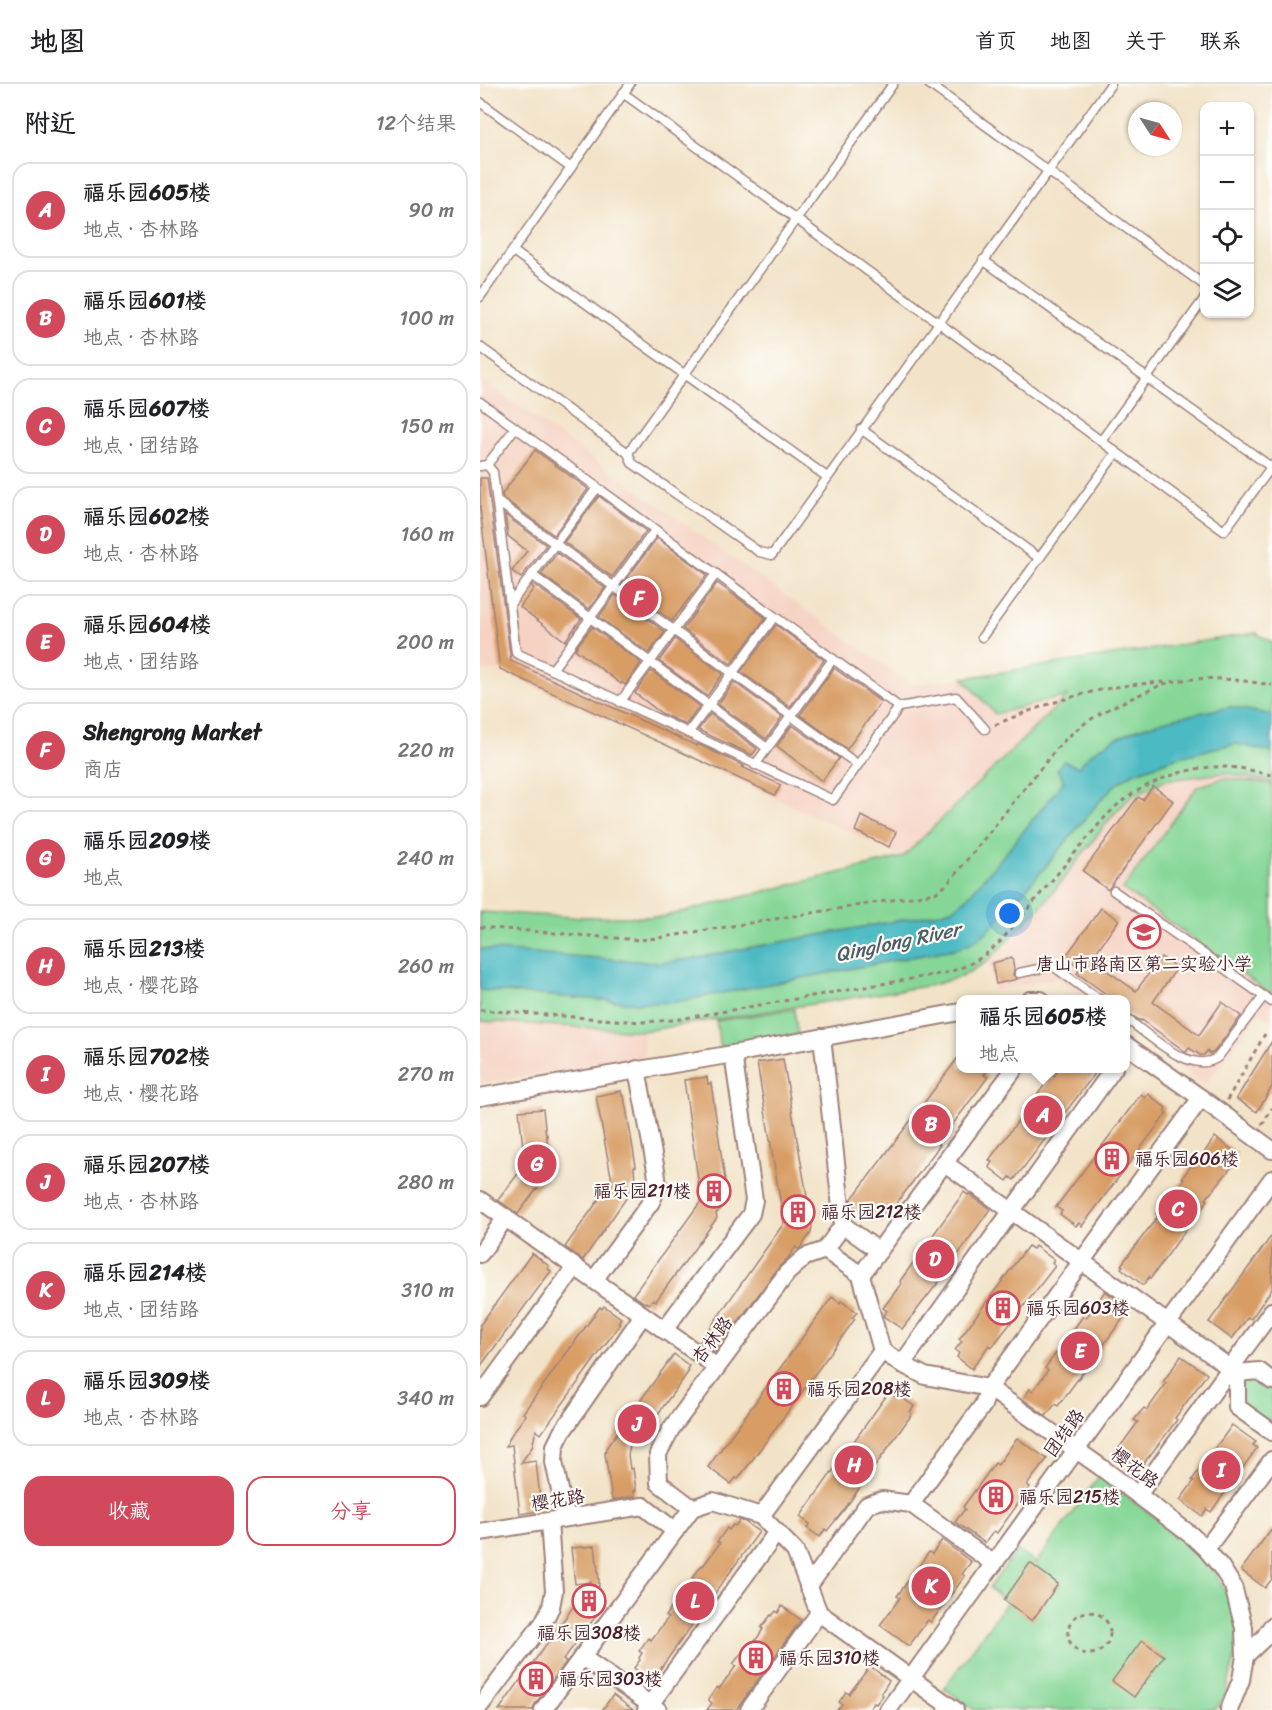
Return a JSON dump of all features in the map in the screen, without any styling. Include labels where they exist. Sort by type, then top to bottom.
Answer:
[{"type":"street","points":[[480,1096],[733,1054],[956,1013]]},
{"type":"street","points":[[761,1516],[882,1351],[861,1275],[825,1250],[843,1225],[822,1037]]},
{"type":"street","points":[[1130,1050],[1272,1150]]},
{"type":"street","points":[[664,1330],[751,1214],[754,1200],[733,1054]]},
{"type":"street","points":[[594,1280],[651,1202],[657,1186],[637,1069]]},
{"type":"street","points":[[861,1275],[946,1164],[1011,1073]]},
{"type":"street","points":[[902,1364],[1110,1073]]},
{"type":"street","points":[[911,1504],[983,1406],[989,1388],[1201,1098]]},
{"type":"street","points":[[946,1164],[1234,1371],[1259,1371],[1272,1381]]},
{"type":"street","name":"团结路","points":[[888,1710],[1272,1179]]},
{"type":"street","points":[[480,1200],[717,1367]]},
{"type":"street","points":[[480,1254],[506,1217]]},
{"type":"street","points":[[843,1225],[879,1251]]},
{"type":"street","name":"杏林路","points":[[659,1483],[658,1454],[671,1429],[787,1273],[805,1257],[825,1250]]},
{"type":"street","points":[[481,1395],[575,1267]]},
{"type":"street","points":[[1138,1495],[1234,1371],[1272,1311]]},
{"type":"street","points":[[566,1518],[554,1462],[555,1446],[562,1432],[643,1315]]},
{"type":"street","name":"樱花路","points":[[882,1351],[925,1376],[989,1388],[1138,1495],[1206,1549],[1221,1566],[1233,1586],[1244,1628],[1245,1656],[1241,1680],[1231,1709]]},
{"type":"street","points":[[1234,1371],[1237,1407],[1272,1432]]},
{"type":"street","points":[[1206,1549],[1272,1460]]},
{"type":"street","points":[[675,1531],[643,1506],[659,1483],[692,1508]]},
{"type":"street","points":[[808,1587],[867,1505],[882,1500],[911,1504],[994,1564]]},
{"type":"street","points":[[543,1710],[692,1508],[713,1501],[761,1516],[795,1551],[819,1612],[955,1710]]},
{"type":"street","name":"樱花路","points":[[480,1532],[643,1506]]},
{"type":"street","points":[[480,1706],[543,1623],[551,1607],[554,1591],[549,1521]]},
{"type":"street","points":[[582,1657],[651,1708],[777,1532]]},
{"type":"street","points":[[749,1710],[819,1612]]},
{"type":"street","points":[[1245,1656],[1264,1638],[1272,1626]]},
{"type":"lane","points":[[480,297],[630,84]]},
{"type":"lane","points":[[628,453],[893,84]]},
{"type":"lane","points":[[929,84],[1200,282]]},
{"type":"lane","points":[[480,347],[628,453],[632,463],[759,552],[772,555],[1110,84]]},
{"type":"lane","points":[[623,93],[1224,531],[1272,466],[983,260]]},
{"type":"lane","points":[[480,102],[571,168]]},
{"type":"lane","points":[[513,251],[827,477]]},
{"type":"lane","points":[[1101,441],[1200,305]]},
{"type":"lane","points":[[480,402],[899,707]]},
{"type":"lane","points":[[515,428],[483,465],[493,472],[516,653],[832,800],[899,707],[956,697],[985,729]]},
{"type":"lane","points":[[861,429],[1040,558]]},
{"type":"lane","points":[[982,637],[1116,453]]},
{"type":"lane","points":[[510,604],[597,488]]},
{"type":"lane","points":[[498,502],[857,764]]},
{"type":"lane","points":[[552,670],[656,530]]},
{"type":"lane","points":[[620,702],[716,574]]},
{"type":"lane","points":[[532,575],[767,748]]},
{"type":"lane","points":[[688,733],[774,616]]},
{"type":"lane","points":[[755,765],[833,659]]},
{"type":"lane","points":[[1114,891],[1272,1002]]},
{"type":"lane","points":[[1019,973],[1053,966],[1094,995]]},
{"type":"lane","points":[[1130,1023],[1181,1058],[1203,1062],[1214,1061],[1264,996]]},
{"type":"path","points":[[985,729],[1071,697],[1124,686],[1201,678],[1272,685]]},
{"type":"path","points":[[480,927],[639,940],[935,893],[950,881],[1071,732],[1089,718],[1169,682]]},
{"type":"path","points":[[480,1010],[642,1022],[674,1020],[963,968],[983,958],[1000,942],[1106,816],[1123,800],[1141,788],[1164,777],[1205,768],[1225,767],[1272,775]]},
{"type":"path","points":[[1220,1112],[1265,1034]]},
{"type":"path","points":[[1083,1612],[1097,1612],[1108,1622],[1110,1640],[1098,1652],[1084,1654],[1072,1646],[1068,1634],[1071,1621],[1076,1615],[1083,1612]]},
{"type":"shaded area","points":[[480,379],[912,685],[963,678],[995,714],[1068,695],[903,857],[499,670],[480,672]]},
{"type":"shaded area","name":"唐山市路南区第二实验小学","points":[[1227,773],[1272,782],[1272,1021],[1259,1013],[1205,1085],[1130,1031],[1130,995],[1080,995],[1057,978],[994,991],[987,962],[1045,902],[1113,815],[1131,797],[1165,780]]},
{"type":"shaded area","points":[[480,1021],[644,1031],[644,1058],[480,1084]]},
{"type":"green space","points":[[1256,633],[1272,642],[1272,715],[1231,707],[1155,724],[1106,744],[1094,751],[1078,767],[1057,769],[1064,781],[966,899],[954,908],[941,913],[660,963],[480,949],[480,912],[573,917],[662,917],[903,857],[1067,696],[995,714],[963,678]]},
{"type":"green space","points":[[1236,744],[1272,752],[1272,782],[1226,773],[1165,780],[1131,797],[1113,815],[1045,902],[987,962],[960,977],[933,985],[643,1031],[480,1021],[480,990],[640,1003],[674,1002],[959,948],[1041,872],[1116,784],[1133,773],[1175,758]]},
{"type":"green space","points":[[1224,778],[1272,784],[1272,995],[1123,889],[1197,787]]},
{"type":"green space","points":[[794,1009],[798,1035],[720,1047],[716,1021]]},
{"type":"green space","points":[[1239,1375],[1272,1383],[1272,1431],[1238,1406]]},
{"type":"green space","points":[[1099,1476],[1198,1549],[1229,1597],[1237,1625],[1236,1654],[1225,1697],[1215,1710],[975,1710],[944,1688],[1007,1602],[989,1588],[1017,1550],[1036,1563]]},
{"type":"water","name":"Qinglong River","points":[[1231,707],[1272,715],[1272,752],[1236,744],[1175,758],[1133,773],[1116,784],[1099,802],[992,927],[978,939],[959,948],[675,1002],[640,1003],[480,990],[480,949],[660,963],[940,913],[954,908],[966,899],[1064,781],[1057,769],[1063,761],[1078,767],[1109,742],[1142,727],[1196,713]]},
{"type":"building","points":[[535,450],[588,489],[554,535],[503,498],[502,494]]},
{"type":"building","points":[[480,478],[487,478],[511,661],[744,766],[742,767],[781,785],[775,795],[500,669],[480,508]]},
{"type":"building","points":[[599,496],[646,531],[612,577],[564,542]]},
{"type":"building","points":[[505,515],[546,545],[521,578],[512,571],[527,551],[508,536]]},
{"type":"building","points":[[657,538],[707,575],[672,621],[622,585]]},
{"type":"building","points":[[557,553],[605,588],[589,609],[541,574]]},
{"type":"building","points":[[717,583],[766,618],[731,664],[683,629]]},
{"type":"building","points":[[533,584],[581,619],[565,641],[520,607],[534,588],[531,586]]},
{"type":"building","points":[[615,595],[665,632],[649,653],[599,617]]},
{"type":"building","points":[[776,625],[824,660],[790,707],[741,672]]},
{"type":"building","points":[[592,627],[641,663],[625,685],[575,649]]},
{"type":"building","points":[[675,639],[723,674],[707,696],[659,661]]},
{"type":"building","points":[[834,668],[881,702],[847,749],[800,715]]},
{"type":"building","points":[[651,671],[700,706],[686,725],[661,713],[635,693]]},
{"type":"building","points":[[734,682],[782,717],[766,739],[718,704]]},
{"type":"building","points":[[710,714],[757,749],[752,755],[698,730]]},
{"type":"building","points":[[792,725],[839,758],[822,781],[777,746]]},
{"type":"building","points":[[1153,786],[1173,801],[1108,890],[1083,871],[1138,797],[1143,800]]},
{"type":"building","points":[[861,816],[896,832],[889,847],[855,831]]},
{"type":"building","points":[[1101,908],[1119,920],[1091,959],[1136,991],[1161,957],[1177,968],[1153,1002],[1199,1035],[1222,1002],[1241,1016],[1214,1052],[1210,1054],[1207,1051],[1204,1055],[1200,1055],[1189,1048],[1186,1052],[1142,1020],[1130,1015],[1130,995],[1107,995],[1077,973],[1081,968],[1065,957]]},
{"type":"building","points":[[1012,958],[1013,975],[1017,979],[996,984],[992,963]]},
{"type":"building","points":[[1272,1041],[1272,1087],[1257,1112],[1236,1099]]},
{"type":"building","name":"福乐园212楼","points":[[783,1059],[812,1225],[811,1233],[800,1248],[796,1247],[779,1267],[715,1353],[700,1342],[784,1223],[757,1063]]},
{"type":"building","points":[[956,1060],[956,1073],[985,1073],[984,1075],[988,1077],[888,1215],[885,1212],[879,1220],[873,1215],[871,1218],[851,1203]]},
{"type":"building","points":[[1056,1073],[1095,1073],[1014,1180],[1010,1177],[1007,1181],[989,1167],[992,1162],[989,1160],[1052,1075],[1054,1076]]},
{"type":"building","name":"福乐园211楼","points":[[707,1077],[708,1084],[711,1083],[726,1187],[724,1188],[725,1202],[716,1214],[717,1218],[656,1301],[653,1299],[649,1304],[645,1303],[633,1295],[701,1201],[684,1080]]},
{"type":"building","points":[[621,1091],[624,1096],[636,1166],[634,1167],[635,1181],[627,1197],[583,1260],[565,1247],[612,1181],[596,1096]]},
{"type":"building","name":"福乐园606楼","points":[[1141,1094],[1145,1098],[1148,1094],[1166,1108],[1164,1111],[1167,1113],[1082,1226],[1079,1223],[1076,1226],[1060,1214],[1062,1211],[1056,1207]]},
{"type":"building","points":[[543,1109],[547,1135],[547,1162],[542,1178],[544,1179],[518,1214],[498,1200],[540,1145],[523,1147],[519,1111]]},
{"type":"building","points":[[1215,1137],[1237,1153],[1232,1161],[1235,1163],[1206,1199],[1208,1200],[1150,1279],[1149,1277],[1143,1285],[1121,1268],[1123,1266],[1121,1265],[1158,1216],[1156,1214],[1184,1179],[1182,1178],[1191,1166],[1194,1167]]},
{"type":"building","points":[[964,1192],[990,1209],[941,1279],[902,1329],[883,1316],[887,1311],[883,1308]]},
{"type":"building","points":[[1272,1235],[1272,1289],[1251,1319],[1248,1317],[1232,1339],[1209,1322]]},
{"type":"building","name":"福乐园603楼","points":[[1028,1246],[1033,1249],[1035,1246],[1054,1260],[1052,1263],[1055,1266],[992,1347],[989,1345],[972,1369],[957,1357],[959,1353],[955,1350],[962,1341],[959,1339]]},
{"type":"building","points":[[532,1253],[549,1266],[547,1268],[551,1271],[480,1367],[480,1325]]},
{"type":"building","points":[[1105,1291],[1127,1307],[1124,1310],[1127,1313],[1058,1406],[1055,1404],[1046,1416],[1023,1399],[1030,1389],[1033,1391],[1048,1370],[1045,1368],[1056,1353],[1059,1355],[1083,1316],[1086,1318]]},
{"type":"building","name":"福乐园208楼","points":[[832,1297],[857,1312],[852,1318],[855,1319],[738,1479],[736,1478],[731,1484],[708,1467]]},
{"type":"building","points":[[604,1306],[621,1318],[618,1323],[620,1324],[541,1434],[536,1430],[532,1447],[521,1463],[536,1461],[541,1508],[538,1508],[539,1511],[520,1514],[512,1445],[506,1446],[526,1415],[523,1413],[600,1307],[602,1309]]},
{"type":"building","points":[[674,1354],[689,1366],[687,1369],[689,1371],[639,1440],[632,1435],[628,1455],[630,1469],[633,1468],[635,1496],[612,1500],[606,1448]]},
{"type":"building","points":[[1181,1356],[1207,1374],[1175,1418],[1177,1420],[1136,1471],[1114,1455],[1138,1422],[1134,1420],[1144,1408],[1147,1410],[1166,1384],[1163,1382]]},
{"type":"building","points":[[889,1392],[914,1406],[910,1412],[912,1414],[844,1510],[820,1537],[807,1528],[810,1524],[800,1517]]},
{"type":"building","points":[[1232,1425],[1256,1442],[1253,1445],[1257,1448],[1211,1512],[1207,1509],[1202,1516],[1180,1500]]},
{"type":"building","name":"福乐园215楼","points":[[1017,1438],[1047,1459],[1027,1485],[1030,1487],[997,1533],[994,1531],[985,1543],[955,1522],[995,1463],[998,1465]]},
{"type":"building","points":[[740,1520],[759,1532],[651,1682],[634,1668],[640,1660],[642,1653],[639,1651],[648,1638],[651,1640],[668,1618],[665,1616],[675,1602],[678,1604],[691,1586],[695,1579],[692,1578],[720,1543],[717,1542],[727,1528],[729,1530]]},
{"type":"building","points":[[1272,1528],[1272,1579],[1265,1588],[1241,1570]]},
{"type":"building","points":[[942,1540],[971,1562],[962,1574],[965,1576],[931,1622],[928,1620],[909,1646],[880,1625],[900,1598],[897,1596],[929,1552],[932,1554]]},
{"type":"building","points":[[595,1546],[599,1581],[598,1603],[594,1615],[596,1616],[563,1660],[566,1662],[533,1710],[499,1710],[591,1582],[575,1584],[571,1548]]},
{"type":"building","points":[[1030,1563],[1058,1584],[1032,1621],[1004,1600]]},
{"type":"building","name":"福乐园310楼","points":[[782,1606],[801,1620],[736,1710],[707,1710],[712,1703],[708,1700],[736,1666],[733,1664],[744,1650],[747,1652],[763,1629],[761,1628],[771,1615],[776,1611],[778,1613]]},
{"type":"building","points":[[1142,1640],[1164,1656],[1134,1697],[1112,1681]]},
{"type":"building","points":[[870,1666],[889,1681],[881,1693],[883,1695],[869,1710],[837,1710],[846,1692],[849,1694]]},
{"type":"building","points":[[613,1695],[633,1710],[602,1710]]},
{"type":"place","name":"Shengrong Market","points":[[639,598]]},
{"type":"place","name":"唐山市路南区第二实验小学","points":[[1144,932]]},
{"type":"place","name":"福乐园605楼","points":[[1043,1115]]},
{"type":"place","name":"福乐园601楼","points":[[931,1124]]},
{"type":"place","name":"福乐园606楼","points":[[1112,1159]]},
{"type":"place","name":"福乐园209楼","points":[[537,1164]]},
{"type":"place","name":"福乐园211楼","points":[[714,1191]]},
{"type":"place","name":"福乐园607楼","points":[[1178,1209]]},
{"type":"place","name":"福乐园212楼","points":[[798,1212]]},
{"type":"place","name":"福乐园602楼","points":[[935,1259]]},
{"type":"place","name":"福乐园603楼","points":[[1003,1308]]},
{"type":"place","name":"福乐园604楼","points":[[1080,1351]]},
{"type":"place","name":"福乐园208楼","points":[[784,1389]]},
{"type":"place","name":"福乐园207楼","points":[[637,1424]]},
{"type":"place","name":"福乐园213楼","points":[[854,1465]]},
{"type":"place","name":"福乐园702楼","points":[[1221,1470]]},
{"type":"place","name":"福乐园215楼","points":[[996,1497]]},
{"type":"place","name":"福乐园214楼","points":[[931,1586]]},
{"type":"place","name":"福乐园308楼","points":[[589,1601]]},
{"type":"place","name":"福乐园309楼","points":[[695,1601]]},
{"type":"place","name":"福乐园310楼","points":[[756,1658]]},
{"type":"place","name":"福乐园303楼","points":[[536,1679]]}]
